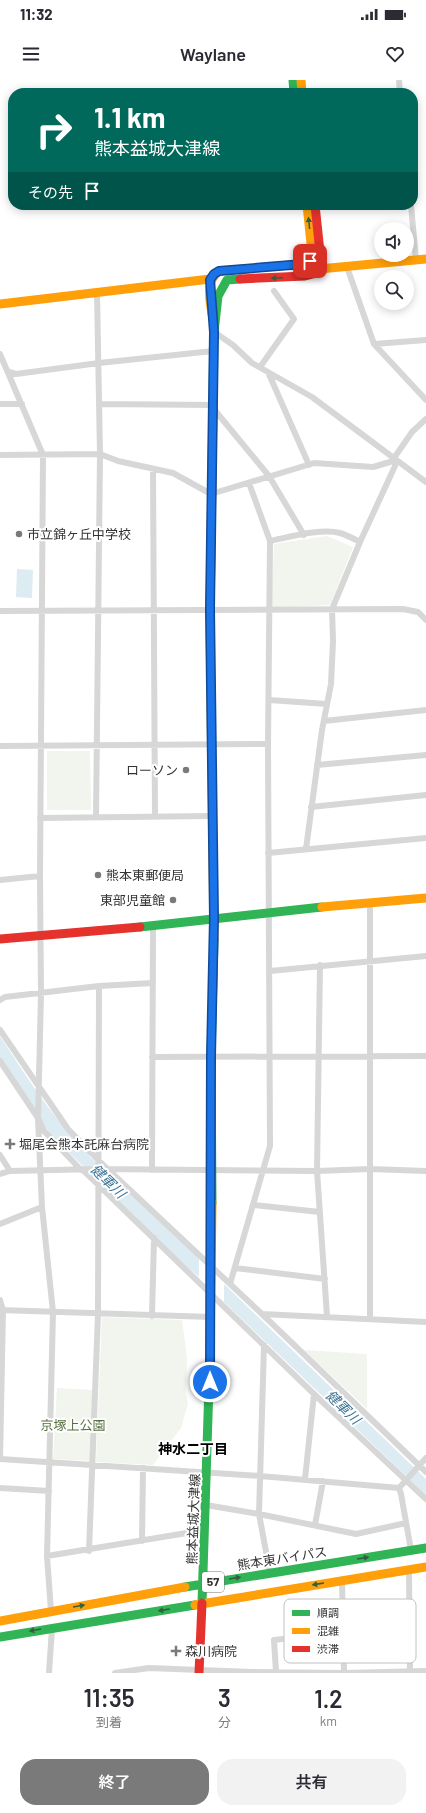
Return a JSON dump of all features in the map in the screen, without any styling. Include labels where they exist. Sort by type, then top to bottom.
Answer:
[{"type":"main road","points":[[210,280],[214,274],[219,271],[303,264],[310,261],[312,253],[308,210]]},
{"type":"main road","points":[[0,304],[210,280],[304,276],[313,274],[319,269],[320,252],[316,210]]},
{"type":"main road","points":[[303,264],[319,269],[426,259]]},
{"type":"main road","name":"熊本益城大津線","points":[[210,280],[214,332]]},
{"type":"main road","name":"熊本益城大津線","points":[[199,1671],[208,1472],[212,1267],[211,1056],[214,918],[210,609],[213,351],[218,296],[227,280]]},
{"type":"main road","points":[[0,939],[40,934],[153,926],[269,912],[426,898]]},
{"type":"main road","name":"熊本東バイパス","points":[[0,1621],[203,1584],[426,1548]]},
{"type":"main road","name":"57","points":[[0,1637],[426,1567]]},
{"type":"street","points":[[411,210],[416,260]]},
{"type":"street","points":[[347,267],[374,344],[426,400]]},
{"type":"street","points":[[260,368],[294,319],[274,291]]},
{"type":"street","points":[[96,817],[100,454],[97,293]]},
{"type":"street","points":[[214,332],[233,345],[252,363],[312,397],[426,482]]},
{"type":"street","points":[[374,344],[426,340]]},
{"type":"street","points":[[9,372],[16,374],[99,363],[213,351]]},
{"type":"street","points":[[0,354],[9,372],[43,455],[43,611],[40,818],[41,994],[38,1118],[42,1208],[53,1312],[47,1556],[51,1611]]},
{"type":"street","points":[[268,372],[309,466]]},
{"type":"street","points":[[0,404],[22,404]]},
{"type":"street","points":[[100,404],[212,406],[269,476],[304,535]]},
{"type":"street","points":[[0,455],[100,454],[118,461],[153,470],[173,473],[211,494],[300,466],[309,466],[314,463],[373,467],[390,462],[412,432],[426,419]]},
{"type":"street","points":[[306,849],[333,661],[332,609],[360,542],[396,466],[394,458]]},
{"type":"street","points":[[153,470],[155,816]]},
{"type":"street","points":[[230,1284],[270,1146],[268,744],[270,541],[249,483]]},
{"type":"street","points":[[270,541],[329,532],[340,533],[360,542]]},
{"type":"street","points":[[0,611],[155,611],[210,609],[411,610],[418,612],[426,620]]},
{"type":"street","points":[[269,700],[327,704]]},
{"type":"street","points":[[324,721],[426,710]]},
{"type":"street","points":[[0,746],[268,744]]},
{"type":"street","points":[[317,765],[426,755]]},
{"type":"street","points":[[311,807],[426,795]]},
{"type":"street","points":[[40,818],[212,816]]},
{"type":"street","points":[[268,853],[426,838]]},
{"type":"street","points":[[0,880],[40,876]]},
{"type":"street","points":[[370,904],[370,1319]]},
{"type":"street","points":[[152,1170],[153,926]]},
{"type":"street","points":[[270,971],[426,956]]},
{"type":"street","points":[[320,966],[317,1171],[327,1316]]},
{"type":"street","points":[[0,1000],[5,997],[41,994],[99,986],[153,983]]},
{"type":"street","points":[[89,1551],[98,1314],[99,986]]},
{"type":"street","points":[[0,1030],[68,1129],[99,1161],[110,1169],[262,1314],[370,1420],[426,1472]]},
{"type":"street","points":[[152,1057],[426,1056]]},
{"type":"street","points":[[0,1061],[38,1118],[44,1131],[82,1170],[314,1394],[408,1478],[426,1499]]},
{"type":"street","points":[[0,1155],[10,1171]]},
{"type":"street","points":[[0,1174],[10,1171],[99,1169],[317,1171],[370,1169],[426,1171]]},
{"type":"street","points":[[253,1205],[320,1212]]},
{"type":"street","points":[[0,1224],[42,1208]]},
{"type":"street","points":[[152,1316],[154,1238]]},
{"type":"street","points":[[235,1268],[325,1279]]},
{"type":"street","points":[[0,1300],[2,1310],[0,1459],[92,1466],[208,1472],[399,1488]]},
{"type":"street","points":[[2,1310],[210,1317]]},
{"type":"street","points":[[262,1314],[426,1322]]},
{"type":"street","points":[[264,1345],[259,1514],[270,1573]]},
{"type":"street","points":[[304,1479],[314,1394]]},
{"type":"street","points":[[399,1488],[426,1458]]},
{"type":"street","points":[[142,1541],[143,1468]]},
{"type":"street","points":[[315,1525],[323,1481]]},
{"type":"street","points":[[0,1488],[49,1491]]},
{"type":"street","points":[[399,1488],[411,1550]]},
{"type":"street","points":[[206,1505],[259,1514],[356,1534],[406,1523]]},
{"type":"street","points":[[47,1556],[89,1551],[205,1530]]},
{"type":"street","points":[[409,1570],[409,1599]]},
{"type":"street","points":[[342,1580],[343,1599]]},
{"type":"street","points":[[49,1673],[52,1628]]},
{"type":"street","points":[[276,1672],[274,1640],[284,1639]]},
{"type":"street","points":[[115,1673],[149,1670],[344,1673],[426,1671]]},
{"type":"green space","points":[[327,536],[353,547],[330,605],[271,608],[274,544]]},
{"type":"green space","points":[[47,751],[90,751],[91,810],[47,810]]},
{"type":"green space","points":[[102,1317],[182,1320],[187,1358],[186,1394],[188,1403],[181,1428],[153,1465],[96,1462]]},
{"type":"green space","points":[[304,1350],[367,1354],[367,1409]]},
{"type":"green space","name":"京塚上公園","points":[[57,1388],[93,1390],[90,1461],[53,1459]]},
{"type":"water","points":[[17,569],[33,570],[32,598],[16,597]]},
{"type":"water","name":"健軍川","points":[[0,1036],[41,1098],[64,1127],[89,1153],[90,1157],[199,1258],[199,1277],[177,1258],[50,1134],[0,1058]]},
{"type":"water","name":"健軍川","points":[[224,1284],[426,1479],[426,1495],[224,1302]]},
{"type":"traffic: fast","points":[[293,80],[294,88]]},
{"type":"traffic: fast","points":[[212,471],[214,332],[218,296],[227,280],[240,279]]},
{"type":"traffic: fast","points":[[140,927],[322,907]]},
{"type":"traffic: fast","points":[[212,1203],[211,1056],[214,939]]},
{"type":"traffic: fast","points":[[202,1603],[210,1354]]},
{"type":"traffic: fast","points":[[185,1587],[426,1548]]},
{"type":"traffic: fast","points":[[0,1637],[195,1605]]},
{"type":"traffic: slow","points":[[301,80],[302,88]]},
{"type":"traffic: slow","points":[[212,314],[210,285],[215,275],[219,271],[303,264],[310,261],[312,253],[308,210]]},
{"type":"traffic: slow","points":[[303,264],[319,269],[426,259]]},
{"type":"traffic: slow","points":[[0,304],[210,279]]},
{"type":"traffic: slow","points":[[210,618],[214,939]]},
{"type":"traffic: slow","points":[[322,907],[426,898]]},
{"type":"traffic: slow","points":[[210,1354],[212,1203]]},
{"type":"traffic: slow","points":[[195,1605],[426,1567]]},
{"type":"traffic: slow","points":[[0,1621],[185,1587]]},
{"type":"traffic: jam","points":[[240,279],[305,276],[313,274],[319,269],[320,252],[316,210]]},
{"type":"traffic: jam","points":[[210,618],[212,471]]},
{"type":"traffic: jam","points":[[0,939],[140,927]]},
{"type":"traffic: jam","points":[[199,1673],[202,1603]]},
{"type":"place","name":"市立錦ヶ丘中学校","points":[[19,534]]},
{"type":"place","name":"ローソン","points":[[186,770]]},
{"type":"place","name":"熊本東郵便局","points":[[98,875]]},
{"type":"place","name":"東部児童館","points":[[173,900]]},
{"type":"place","name":"堀尾会熊本託麻台病院","points":[[10,1144]]},
{"type":"place","name":"森川病院","points":[[176,1651]]},
{"type":"district","name":"神水二丁目","points":[[193,1449]]},
{"type":"route","points":[[210,1382],[212,1267],[211,1056],[214,918],[210,609],[211,455],[214,332],[210,296],[210,280],[214,274],[219,271],[303,264],[310,261]]}]
